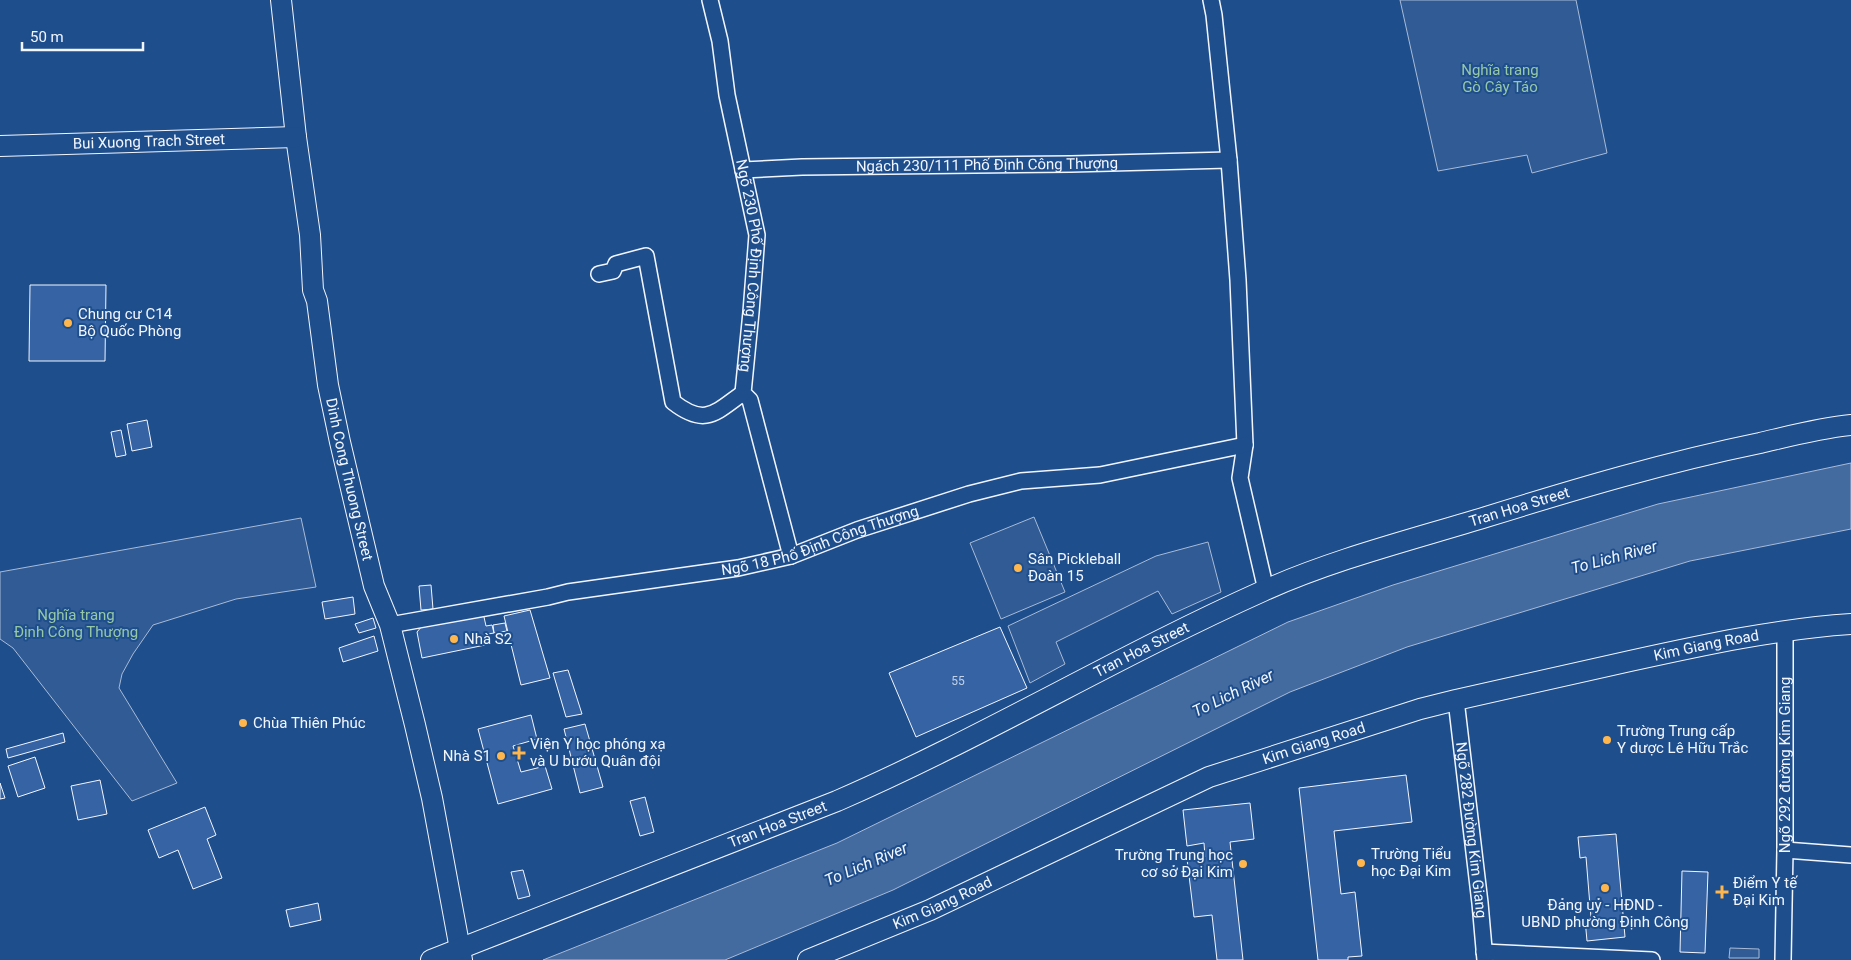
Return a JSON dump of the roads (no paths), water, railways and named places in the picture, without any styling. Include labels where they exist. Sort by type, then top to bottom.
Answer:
[{"type":"main road","name":"Dinh Cong Thuong Street","points":[[281,0],[296,137],[310,235],[313,290],[317,301],[328,385],[374,586],[390,625],[431,792],[461,955]]},
{"type":"main road","name":"Bui Xuong Trach Street","points":[[0,146],[296,137]]},
{"type":"main road","name":"Tran Hoa Street","points":[[431,960],[461,955],[837,802],[890,778],[1195,623],[1266,590],[1364,554],[1566,492],[1677,462],[1851,425]]},
{"type":"main road","name":"Kim Giang Road","points":[[808,960],[930,910],[1209,777],[1420,709],[1697,646],[1785,631],[1851,624]]},
{"type":"street","points":[[1211,0],[1229,160],[1238,280],[1245,445],[1240,478],[1266,590]]},
{"type":"street","name":"Ngõ 230 Phố Định Công Thượng","points":[[712,1],[720,41],[727,95],[757,234],[743,393],[750,400],[792,556]]},
{"type":"street","name":"Ngách 230/111 Phố Định Công Thượng","points":[[744,170],[802,167],[1229,160]]},
{"type":"street","points":[[599,274],[612,271],[616,264],[646,256],[673,402],[688,413],[703,417],[713,414],[743,393]]},
{"type":"street","name":"Ngõ 18 Phố Định Công Thượng","points":[[390,625],[568,592],[738,568],[792,556],[857,530],[969,494],[1022,481],[1100,475],[1245,445]]},
{"type":"street","name":"Ngõ 292 đường Kim Giang","points":[[1783,960],[1785,631]]},
{"type":"street","name":"Ngõ 282 Đường Kim Giang","points":[[1456,700],[1480,903],[1484,956]]},
{"type":"street","points":[[1785,850],[1851,855]]},
{"type":"street","points":[[1484,956],[1652,960]]},
{"type":"water","name":"To Lich River","points":[[1851,463],[1851,529],[1690,561],[1407,647],[1290,692],[893,890],[725,960],[543,960],[837,843],[1288,622],[1393,585],[1658,504]]},
{"type":"place","name":"Chung cư C14 Bộ Quốc Phòng","points":[[68,323]]},
{"type":"place","name":"Sân Pickleball Đoàn 15","points":[[1018,568]]},
{"type":"place","name":"Nhà S2","points":[[454,639]]},
{"type":"place","name":"Chùa Thiên Phúc","points":[[243,723]]},
{"type":"place","name":"Trường Trung cấp Y dược Lê Hữu Trắc","points":[[1607,740]]},
{"type":"place","name":"Viện Y học phóng xạ và U bướu Quân đội","points":[[519,753]]},
{"type":"place","name":"Nhà S1","points":[[501,756]]},
{"type":"place","name":"Trường Tiểu học Đại Kim","points":[[1361,863]]},
{"type":"place","name":"Trường Trung học cơ sở Đại Kim","points":[[1243,864]]},
{"type":"place","name":"Đảng uỷ - HĐND - UBND phường Định Công","points":[[1605,888]]},
{"type":"place","name":"Điểm Y tế Đại Kim","points":[[1722,892]]},
{"type":"park label","name":"Nghĩa trang Gò Cây Táo","points":[[1500,78]]},
{"type":"park label","name":"Nghĩa trang Định Công Thượng","points":[[76,624]]}]
